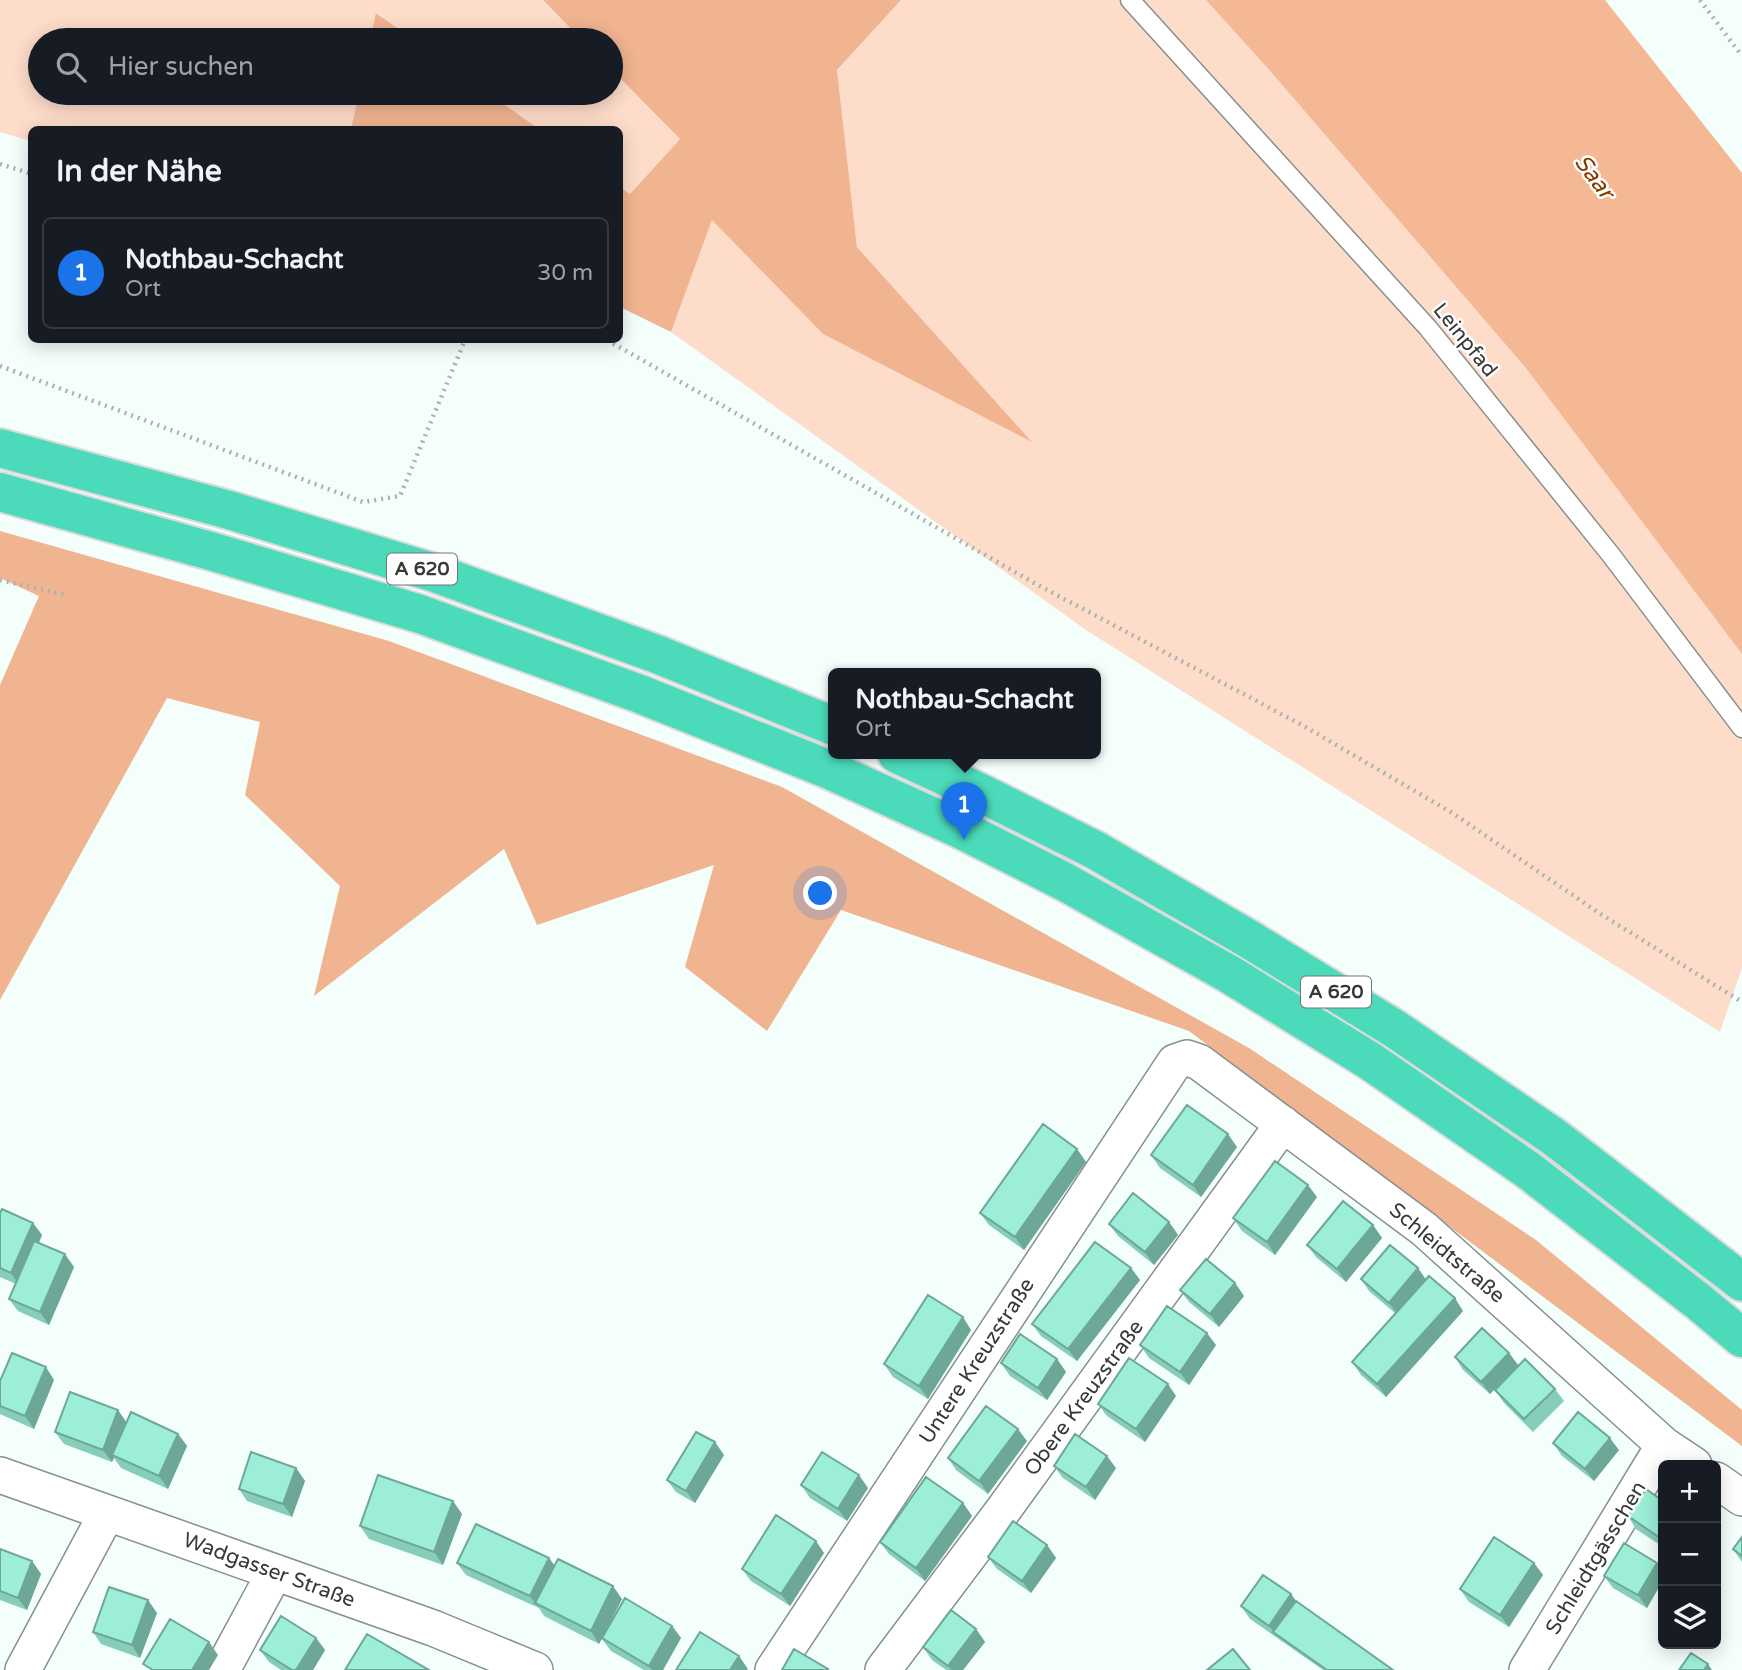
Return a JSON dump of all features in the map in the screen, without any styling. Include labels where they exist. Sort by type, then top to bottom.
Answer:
[{"type":"highway","name":"A 620","points":[[0,448],[216,507],[432,572],[659,655],[828,724]]},
{"type":"highway","name":"A 620","points":[[0,492],[420,614],[640,694],[825,768],[960,829],[1065,882],[1230,974],[1370,1061],[1528,1170],[1742,1338]]},
{"type":"highway","name":"A 620","points":[[908,759],[1095,850],[1247,937],[1395,1029],[1554,1137],[1742,1282]]},
{"type":"street","name":"Schleidtstraße","points":[[1187,1058],[1199,1062],[1424,1229],[1664,1445],[1686,1460]]},
{"type":"street","name":"Untere Kreuzstraße","points":[[773,1670],[1175,1062],[1187,1058]]},
{"type":"street","name":"Obere Kreuzstraße","points":[[883,1670],[1004,1509],[1283,1124]]},
{"type":"street","name":"Schleidtgässchen","points":[[1527,1670],[1664,1445]]},
{"type":"street","name":"Wadgasser Straße","points":[[0,1475],[433,1628],[536,1670]]},
{"type":"street","points":[[1721,1483],[1742,1498]]},
{"type":"street","points":[[23,1670],[107,1513]]},
{"type":"street","points":[[222,1670],[275,1573]]},
{"type":"lane","name":"Leinpfad","points":[[1130,0],[1428,328],[1611,555],[1742,728]]},
{"type":"path","points":[[1700,0],[1742,56]]},
{"type":"path","points":[[0,163],[28,173]]},
{"type":"path","points":[[0,366],[363,502],[400,496],[464,343]]},
{"type":"path","points":[[612,343],[1036,584],[1314,732],[1454,814],[1599,914],[1742,1002]]},
{"type":"path","points":[[0,580],[66,595]]},
{"type":"shaded area","points":[[0,0],[543,0],[570,28],[398,28],[377,13],[373,28],[28,28],[28,105],[356,105],[352,126],[28,126],[28,140],[0,132]]},
{"type":"shaded area","points":[[543,0],[901,0],[837,70],[857,247],[1032,442],[823,334],[712,220],[671,332],[623,308],[623,189],[630,194],[680,139],[623,81],[623,28],[570,28]]},
{"type":"shaded area","points":[[901,0],[1206,0],[1525,367],[1742,654],[1742,968],[1720,1032],[1086,630],[671,332],[712,219],[823,334],[1030,440],[857,247],[837,70]]},
{"type":"shaded area","points":[[376,13],[398,28],[373,28]]},
{"type":"shaded area","points":[[623,81],[680,139],[630,194],[623,189],[623,126],[535,126],[505,105],[623,105]]},
{"type":"shaded area","points":[[356,105],[505,105],[535,126],[352,126]]},
{"type":"shaded area","points":[[0,531],[389,641],[782,787],[1249,1048],[1536,1240],[1742,1410],[1742,1446],[1189,1031],[841,910],[767,1031],[685,967],[714,865],[537,925],[504,849],[314,996],[340,886],[245,795],[260,722],[167,698],[0,1000],[0,685],[39,596],[0,578]]},
{"type":"water","name":"Saar","points":[[1206,0],[1605,0],[1742,173],[1742,654],[1525,367]]},
{"type":"building","points":[[1187,1105],[1228,1134],[1193,1185],[1151,1155]]},
{"type":"building","points":[[1043,1124],[1077,1149],[1015,1237],[980,1213]]},
{"type":"building","points":[[1275,1161],[1308,1185],[1267,1242],[1233,1218]]},
{"type":"building","points":[[1133,1193],[1169,1222],[1145,1252],[1109,1224]]},
{"type":"building","points":[[1343,1201],[1373,1225],[1337,1269],[1307,1245]]},
{"type":"building","points":[[2,1209],[33,1223],[11,1273],[0,1268]]},
{"type":"building","points":[[34,1241],[65,1254],[40,1312],[9,1299]]},
{"type":"building","points":[[1095,1242],[1131,1268],[1068,1349],[1032,1324]]},
{"type":"building","points":[[1390,1245],[1418,1268],[1389,1303],[1361,1279]]},
{"type":"building","points":[[1206,1259],[1235,1283],[1210,1314],[1180,1290]]},
{"type":"building","points":[[1429,1276],[1455,1298],[1377,1384],[1352,1362]]},
{"type":"building","points":[[928,1295],[963,1317],[919,1386],[884,1364]]},
{"type":"building","points":[[1167,1306],[1207,1333],[1180,1372],[1140,1345]]},
{"type":"building","points":[[1482,1328],[1509,1353],[1481,1382],[1455,1357]]},
{"type":"building","points":[[1020,1334],[1057,1359],[1038,1388],[1001,1363]]},
{"type":"building","points":[[12,1353],[46,1367],[25,1416],[0,1406],[0,1381]]},
{"type":"building","points":[[1129,1358],[1168,1384],[1136,1429],[1098,1404]]},
{"type":"building","points":[[1525,1359],[1555,1389],[1524,1419],[1495,1390]]},
{"type":"building","points":[[70,1392],[118,1410],[103,1450],[55,1432]]},
{"type":"building","points":[[986,1406],[1018,1429],[979,1481],[948,1458]]},
{"type":"building","points":[[131,1412],[178,1434],[159,1476],[112,1455]]},
{"type":"building","points":[[1578,1412],[1610,1438],[1585,1469],[1553,1443]]},
{"type":"building","points":[[696,1432],[715,1442],[686,1491],[667,1480]]},
{"type":"building","points":[[1075,1434],[1107,1456],[1086,1487],[1054,1466]]},
{"type":"building","points":[[251,1452],[296,1468],[283,1504],[239,1489]]},
{"type":"building","points":[[822,1452],[859,1475],[838,1509],[801,1485]]},
{"type":"building","points":[[378,1475],[453,1501],[434,1552],[360,1526]]},
{"type":"building","points":[[926,1477],[963,1503],[916,1568],[880,1542]]},
{"type":"building","points":[[1646,1489],[1658,1497],[1658,1537],[1628,1516]]},
{"type":"building","points":[[776,1515],[816,1541],[781,1594],[742,1569]]},
{"type":"building","points":[[1013,1521],[1047,1545],[1022,1581],[988,1557]]},
{"type":"building","points":[[476,1524],[549,1558],[530,1596],[457,1563]]},
{"type":"building","points":[[1494,1537],[1534,1563],[1500,1615],[1460,1589]]},
{"type":"building","points":[[1742,1537],[1742,1556],[1733,1549]]},
{"type":"building","points":[[1624,1543],[1657,1563],[1638,1595],[1604,1576]]},
{"type":"building","points":[[0,1549],[32,1561],[18,1598],[0,1591]]},
{"type":"building","points":[[558,1559],[613,1586],[591,1631],[535,1603]]},
{"type":"building","points":[[1263,1575],[1291,1594],[1269,1626],[1241,1606]]},
{"type":"building","points":[[109,1587],[148,1600],[132,1645],[93,1632]]},
{"type":"building","points":[[625,1598],[672,1626],[649,1666],[602,1638]]},
{"type":"building","points":[[1296,1601],[1393,1670],[1327,1670],[1273,1632]]},
{"type":"building","points":[[951,1610],[976,1629],[948,1666],[923,1647]]},
{"type":"building","points":[[281,1616],[316,1638],[296,1670],[260,1650]]},
{"type":"building","points":[[170,1619],[209,1642],[192,1670],[153,1670],[143,1664]]},
{"type":"building","points":[[700,1632],[739,1656],[730,1670],[676,1670]]},
{"type":"building","points":[[367,1634],[429,1670],[345,1670]]},
{"type":"building","points":[[794,1649],[828,1669],[782,1670]]},
{"type":"building","points":[[1233,1649],[1250,1670],[1207,1670]]},
{"type":"building","points":[[1691,1653],[1708,1664],[1704,1670],[1679,1670]]},
{"type":"place","name":"Nothbau-Schacht","points":[[964,840]]}]
